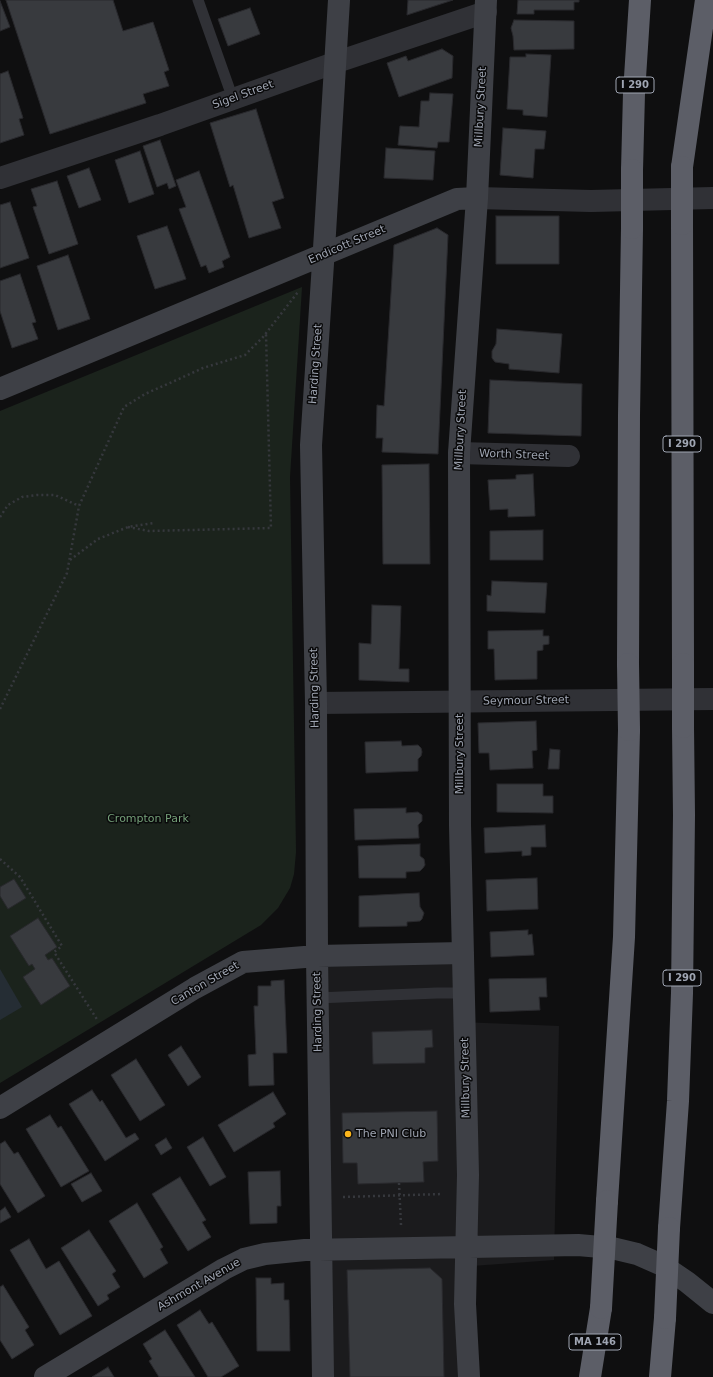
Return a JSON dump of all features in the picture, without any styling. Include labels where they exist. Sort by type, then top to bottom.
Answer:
[{"type":"highway","name":"I 290","points":[[598,1377],[600,1308],[624,937],[629,730],[629,415],[632,170],[634,93],[640,0]]},
{"type":"highway","name":"I 290","points":[[660,1377],[666,1318],[669,1228],[678,1101],[682,993],[684,814],[682,167],[692,0]]},
{"type":"highway","points":[[682,167],[706,0]]},
{"type":"highway","name":"MA 146","points":[[590,1377],[600,1308]]},
{"type":"main road","name":"Harding Street","points":[[323,1377],[317,998],[316,703],[311,445],[339,0]]},
{"type":"main road","name":"Millbury Street","points":[[470,1377],[465,1304],[468,1175],[459,702],[459,453],[477,198],[486,6]]},
{"type":"main road","name":"Endicott Street","points":[[0,389],[457,199],[477,198]]},
{"type":"main road","name":"Canton Street","points":[[0,1108],[196,988],[243,962],[317,956],[463,953]]},
{"type":"main road","points":[[466,1246],[572,1244],[612,1248],[637,1254],[662,1265],[687,1282],[713,1303]]},
{"type":"main road","name":"Ashmont Avenue","points":[[45,1377],[224,1269],[244,1259],[265,1254],[321,1249],[466,1246]]},
{"type":"street","name":"Sigel Street","points":[[0,178],[160,125],[334,63],[486,6]]},
{"type":"street","name":"Endicott Street","points":[[477,198],[591,201],[713,198]]},
{"type":"street","name":"Worth Street","points":[[459,453],[569,456]]},
{"type":"street","name":"Seymour Street","points":[[316,703],[713,699]]},
{"type":"lane","points":[[198,0],[233,98]]},
{"type":"lane","points":[[317,998],[464,993]]},
{"type":"path","points":[[0,709],[67,573],[79,506],[124,407],[145,394],[203,368],[245,355],[266,334],[302,287]]},
{"type":"path","points":[[128,527],[149,530],[271,528],[266,334]]},
{"type":"path","points":[[0,517],[8,505],[22,497],[36,494],[55,495],[79,506]]},
{"type":"path","points":[[69,561],[98,539],[128,527],[154,523]]},
{"type":"path","points":[[0,859],[20,877],[24,883],[62,946],[54,952],[101,1025]]},
{"type":"path","points":[[399,1183],[401,1225]]},
{"type":"path","points":[[339,1197],[443,1194]]},
{"type":"shaded area","points":[[307,961],[459,962],[460,1022],[559,1026],[554,1260],[458,1267],[460,1377],[317,1377]]},
{"type":"shaded area","points":[[0,969],[22,1007],[0,1020]]},
{"type":"green space","name":"Crompton Park","points":[[302,287],[290,477],[296,852],[294,874],[290,888],[278,908],[261,925],[0,1083],[0,411]]},
{"type":"building","points":[[6,0],[113,0],[123,31],[153,22],[169,70],[164,72],[169,86],[143,94],[146,103],[50,134]]},
{"type":"building","points":[[408,0],[453,0],[407,15]]},
{"type":"building","points":[[518,0],[579,0],[579,2],[574,2],[574,10],[534,10],[534,14],[517,14]]},
{"type":"building","points":[[0,1],[10,27],[0,31]]},
{"type":"building","points":[[250,8],[260,34],[228,46],[218,19]]},
{"type":"building","points":[[514,20],[574,21],[574,49],[514,50],[511,28]]},
{"type":"building","points":[[442,49],[453,56],[452,78],[399,97],[387,63],[406,56],[408,61]]},
{"type":"building","points":[[526,54],[551,55],[547,117],[523,115],[523,110],[507,109],[510,57],[526,57]]},
{"type":"building","points":[[8,71],[23,118],[19,119],[24,135],[0,143],[0,74]]},
{"type":"building","points":[[430,93],[453,94],[449,142],[438,142],[437,148],[398,145],[400,126],[419,127],[421,101],[429,101]]},
{"type":"building","points":[[256,109],[284,198],[272,202],[281,228],[249,238],[233,185],[230,187],[210,123]]},
{"type":"building","points":[[503,128],[546,131],[544,149],[535,149],[533,178],[500,175]]},
{"type":"building","points":[[160,140],[176,186],[169,189],[167,183],[157,187],[143,146]]},
{"type":"building","points":[[386,148],[435,151],[433,180],[384,178]]},
{"type":"building","points":[[140,151],[154,194],[129,203],[115,160]]},
{"type":"building","points":[[89,168],[101,200],[79,208],[67,176]]},
{"type":"building","points":[[199,171],[230,257],[222,261],[224,267],[209,273],[206,265],[201,267],[179,209],[186,207],[176,180]]},
{"type":"building","points":[[57,181],[78,244],[49,254],[33,207],[37,206],[31,189]]},
{"type":"building","points":[[10,202],[29,258],[0,268],[0,205]]},
{"type":"building","points":[[496,216],[559,216],[559,264],[496,264]]},
{"type":"building","points":[[167,226],[186,279],[155,289],[137,236]]},
{"type":"building","points":[[437,228],[448,235],[438,454],[382,452],[383,438],[376,438],[377,405],[384,406],[394,245]]},
{"type":"building","points":[[68,255],[90,319],[58,330],[37,266]]},
{"type":"building","points":[[20,274],[36,322],[32,323],[38,339],[12,348],[0,311],[0,281]]},
{"type":"building","points":[[497,329],[562,334],[559,373],[509,369],[509,364],[495,362],[492,358],[492,351],[496,344]]},
{"type":"building","points":[[490,380],[582,384],[581,436],[488,433]]},
{"type":"building","points":[[429,464],[430,564],[383,564],[382,465]]},
{"type":"building","points":[[533,474],[535,516],[508,517],[508,509],[490,510],[488,480],[516,479],[516,475]]},
{"type":"building","points":[[543,530],[543,560],[490,560],[490,531]]},
{"type":"building","points":[[492,581],[547,583],[545,613],[487,611],[487,595],[491,596]]},
{"type":"building","points":[[372,605],[401,606],[399,669],[409,669],[409,682],[359,680],[359,643],[371,644]]},
{"type":"building","points":[[543,630],[543,636],[549,636],[549,644],[543,645],[543,650],[537,651],[537,679],[495,680],[494,649],[488,649],[488,631]]},
{"type":"building","points":[[536,721],[537,750],[532,751],[533,768],[490,770],[489,753],[479,753],[478,723]]},
{"type":"building","points":[[401,741],[402,746],[418,745],[421,748],[421,756],[418,759],[418,771],[366,773],[365,742]]},
{"type":"building","points":[[550,749],[560,750],[559,769],[548,769]]},
{"type":"building","points":[[497,784],[543,784],[543,796],[553,796],[553,813],[497,812]]},
{"type":"building","points":[[406,808],[406,813],[418,812],[422,815],[422,821],[418,825],[419,838],[355,840],[354,809]]},
{"type":"building","points":[[545,825],[546,847],[531,847],[531,855],[522,856],[522,851],[485,853],[484,828]]},
{"type":"building","points":[[420,844],[420,856],[424,859],[425,865],[420,871],[406,872],[406,878],[359,878],[358,846]]},
{"type":"building","points":[[537,878],[538,909],[487,911],[486,880]]},
{"type":"building","points":[[14,879],[26,898],[8,909],[0,896],[0,887]]},
{"type":"building","points":[[419,893],[420,907],[424,913],[420,921],[407,922],[407,926],[359,927],[359,896]]},
{"type":"building","points":[[38,918],[57,947],[45,955],[48,960],[52,958],[70,986],[41,1005],[23,977],[35,969],[32,964],[29,966],[10,936]]},
{"type":"building","points":[[528,930],[528,935],[532,934],[534,955],[491,957],[490,932]]},
{"type":"building","points":[[546,978],[547,997],[539,997],[540,1010],[490,1012],[489,979]]},
{"type":"building","points":[[284,980],[287,1053],[273,1053],[274,1085],[249,1086],[248,1055],[256,1054],[254,1006],[258,1006],[258,986],[271,986],[271,981]]},
{"type":"building","points":[[432,1030],[433,1047],[425,1048],[425,1063],[373,1064],[372,1032]]},
{"type":"building","points":[[181,1046],[201,1077],[188,1086],[168,1055]]},
{"type":"building","points":[[136,1059],[165,1105],[140,1121],[111,1075]]},
{"type":"building","points":[[92,1090],[100,1102],[102,1100],[126,1138],[135,1133],[139,1139],[105,1161],[69,1104]]},
{"type":"building","points":[[273,1092],[286,1114],[273,1123],[275,1127],[234,1152],[218,1125]]},
{"type":"building","points":[[437,1111],[438,1161],[423,1162],[424,1182],[358,1184],[357,1163],[343,1163],[342,1113]]},
{"type":"building","points":[[50,1115],[58,1128],[61,1126],[89,1171],[61,1187],[26,1129]]},
{"type":"building","points":[[203,1137],[226,1177],[210,1186],[187,1147]]},
{"type":"building","points":[[166,1138],[172,1148],[161,1155],[155,1145]]},
{"type":"building","points":[[5,1141],[14,1154],[18,1152],[45,1196],[18,1213],[0,1184],[0,1144]]},
{"type":"building","points":[[280,1171],[281,1206],[277,1206],[277,1223],[250,1224],[248,1172]]},
{"type":"building","points":[[91,1173],[102,1191],[82,1202],[71,1184]]},
{"type":"building","points":[[180,1177],[206,1220],[202,1222],[211,1237],[188,1251],[152,1194]]},
{"type":"building","points":[[137,1203],[163,1247],[160,1249],[168,1263],[144,1278],[109,1221]]},
{"type":"building","points":[[5,1207],[11,1217],[0,1223],[0,1211]]},
{"type":"building","points":[[89,1230],[116,1271],[112,1274],[120,1287],[107,1295],[109,1299],[98,1306],[61,1248]]},
{"type":"building","points":[[29,1239],[46,1269],[59,1261],[92,1316],[60,1335],[10,1250]]},
{"type":"building","points":[[430,1268],[442,1279],[444,1377],[350,1377],[347,1270]]},
{"type":"building","points":[[256,1278],[271,1278],[271,1284],[284,1283],[284,1300],[289,1300],[290,1351],[257,1351]]},
{"type":"building","points":[[3,1285],[29,1327],[25,1330],[34,1345],[12,1359],[0,1340],[0,1287]]},
{"type":"building","points":[[200,1310],[209,1324],[212,1322],[239,1366],[221,1377],[208,1377],[177,1325]]},
{"type":"building","points":[[165,1330],[195,1377],[159,1377],[149,1361],[152,1359],[143,1344]]},
{"type":"building","points":[[108,1367],[114,1377],[92,1377]]},
{"type":"place","name":"The PNI Club","points":[[348,1134]]}]
